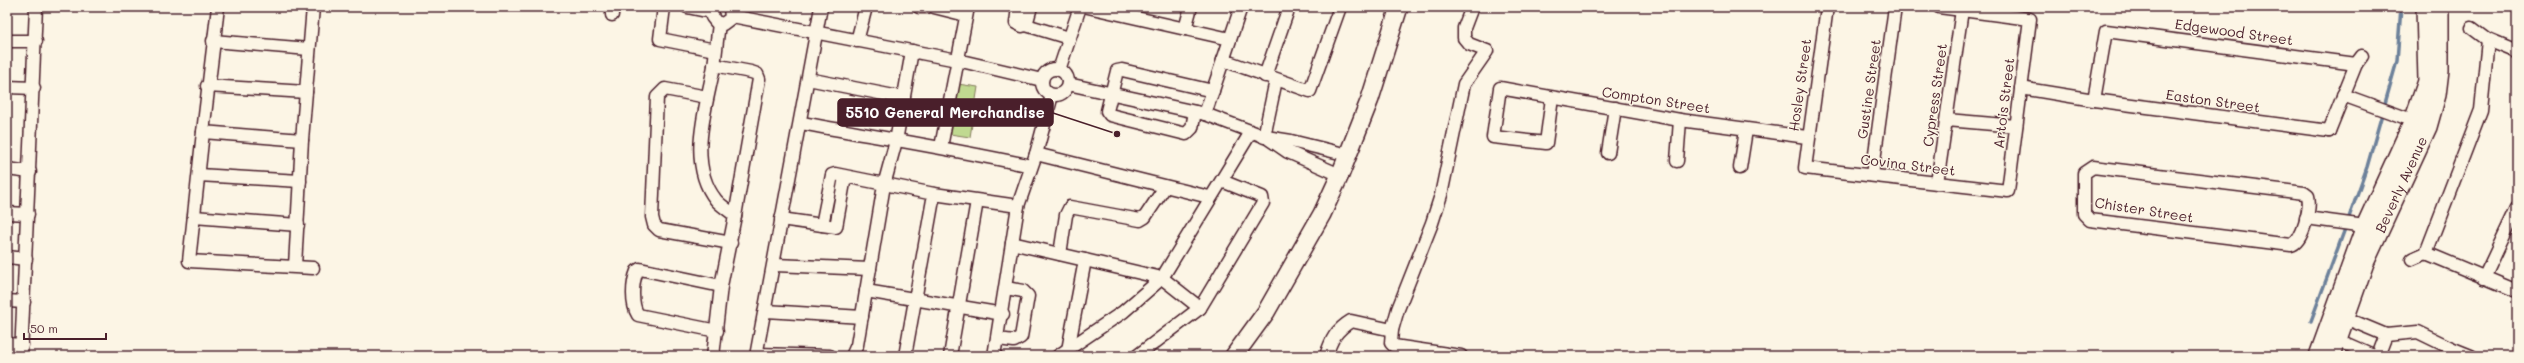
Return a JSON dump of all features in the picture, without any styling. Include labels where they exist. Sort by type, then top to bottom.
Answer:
[{"type":"street","points":[[7,344],[21,351],[34,88],[36,7]]},
{"type":"street","points":[[218,7],[207,86],[189,261],[313,268]]},
{"type":"street","points":[[295,266],[302,140],[313,7]]},
{"type":"street","points":[[664,7],[660,44],[715,50]]},
{"type":"street","points":[[687,7],[712,9],[713,20],[719,24],[726,23],[731,11],[815,33],[912,50],[1042,80]]},
{"type":"street","points":[[820,7],[801,123],[781,220],[775,265],[757,355],[830,356]]},
{"type":"street","points":[[857,41],[866,7]]},
{"type":"street","points":[[919,7],[927,7]]},
{"type":"street","points":[[934,7],[967,11],[941,146]]},
{"type":"street","points":[[1018,7],[1016,23],[1019,26],[1026,24],[1069,38]]},
{"type":"street","points":[[1026,24],[1031,7]]},
{"type":"street","points":[[1058,70],[1080,7]]},
{"type":"street","points":[[1088,7],[1230,39]]},
{"type":"street","points":[[1185,28],[1191,7]]},
{"type":"street","points":[[1213,91],[1122,70],[1117,71],[1115,74],[1107,111],[1110,115],[1186,134],[1192,128],[1213,91],[1241,7]]},
{"type":"street","points":[[1265,137],[1270,78],[1289,7]]},
{"type":"street","points":[[1223,60],[1310,91],[1340,7]]},
{"type":"street","points":[[1234,356],[1266,312],[1322,214],[1340,175],[1370,99],[1399,7]]},
{"type":"street","points":[[1461,356],[1394,346],[1391,343],[1392,330],[1441,195],[1464,84],[1487,51],[1469,44],[1464,38],[1464,28],[1472,7]]},
{"type":"street","name":"Hosley Street","points":[[1805,168],[1808,137],[1827,7]]},
{"type":"street","name":"Gustine Street","points":[[1872,175],[1895,7]]},
{"type":"street","points":[[1939,7],[1962,10]]},
{"type":"street","name":"Beverly Avenue","points":[[2318,356],[2332,337],[2340,316],[2366,263],[2421,124],[2427,81],[2425,7]]},
{"type":"street","name":"Beverly Avenue","points":[[2340,316],[2359,225],[2421,124],[2437,95],[2440,70],[2440,7]]},
{"type":"street","name":"Artois Street","points":[[1962,10],[2030,19],[2008,191]]},
{"type":"street","name":"Cypress Street","points":[[1936,183],[1947,120],[1962,10]]},
{"type":"street","points":[[719,24],[714,65],[700,135],[704,168],[716,199],[735,216]]},
{"type":"street","points":[[2472,28],[2488,40],[2517,52]]},
{"type":"street","name":"Edgewood Street","points":[[2094,100],[2106,31],[2359,60]]},
{"type":"street","points":[[2426,254],[2482,110],[2488,40]]},
{"type":"street","points":[[7,41],[36,41]]},
{"type":"street","points":[[213,41],[309,49]]},
{"type":"street","points":[[852,356],[857,345],[884,185],[896,141],[912,50]]},
{"type":"street","name":"Easton Street","points":[[2021,88],[2330,134],[2343,95],[2359,60]]},
{"type":"street","points":[[713,356],[721,286],[759,79],[757,74],[751,72],[714,65]]},
{"type":"street","points":[[1058,70],[1065,74],[1068,84],[1063,93],[1052,95],[1046,93],[1042,87],[1042,80],[1047,72],[1058,70]]},
{"type":"street","points":[[808,79],[904,98]]},
{"type":"street","points":[[1068,84],[1200,113],[1265,137],[1291,141],[1348,155]]},
{"type":"street","points":[[207,86],[306,92]]},
{"type":"street","points":[[7,87],[34,88]]},
{"type":"street","name":"Compton Street","points":[[1552,98],[1546,143],[1493,137],[1500,88],[1680,120],[1746,130],[1808,137]]},
{"type":"street","points":[[707,97],[665,89],[658,97],[652,217],[654,225],[659,230],[730,243]]},
{"type":"street","points":[[994,356],[1003,314],[1018,206],[1030,166],[1036,154],[1052,95]]},
{"type":"street","points":[[2343,95],[2421,124]]},
{"type":"street","points":[[1608,153],[1615,108]]},
{"type":"street","points":[[1677,161],[1680,120]]},
{"type":"street","points":[[1947,120],[2016,126]]},
{"type":"street","points":[[801,123],[896,141],[941,146],[1030,166]]},
{"type":"street","points":[[1740,168],[1746,130]]},
{"type":"street","points":[[203,132],[302,140]]},
{"type":"street","points":[[1063,353],[1123,312],[1162,278],[1251,132]]},
{"type":"street","points":[[1265,137],[1288,152],[1340,175]]},
{"type":"street","points":[[1036,154],[1210,197]]},
{"type":"street","name":"Covina Street","points":[[1805,168],[2008,191]]},
{"type":"street","name":"Chister Street","points":[[2097,168],[2304,193],[2309,199],[2306,218],[2301,238],[2296,243],[2291,245],[2090,220],[2084,214],[2084,173],[2088,169],[2097,168]]},
{"type":"street","points":[[7,169],[30,172]]},
{"type":"street","points":[[199,175],[300,181]]},
{"type":"street","points":[[822,225],[832,175],[934,194],[1018,206]]},
{"type":"street","points":[[781,220],[836,227],[845,177]]},
{"type":"street","points":[[1137,356],[1200,308],[1263,203],[1262,197],[1222,181]]},
{"type":"street","points":[[1060,254],[1066,215],[1070,207],[1140,220],[1145,217],[1166,187]]},
{"type":"street","points":[[905,356],[934,194]]},
{"type":"street","points":[[950,356],[977,201]]},
{"type":"street","points":[[2484,278],[2517,208]]},
{"type":"street","points":[[7,213],[28,214]]},
{"type":"street","points":[[194,217],[298,225]]},
{"type":"street","points":[[2306,218],[2359,225]]},
{"type":"street","points":[[1012,243],[1162,278],[1200,308]]},
{"type":"street","points":[[2412,259],[2426,254],[2517,291]]},
{"type":"street","points":[[7,257],[26,259]]},
{"type":"street","points":[[1063,353],[1086,260]]},
{"type":"street","points":[[775,265],[870,269]]},
{"type":"street","points":[[717,331],[638,315],[634,305],[634,280],[637,271],[640,269],[721,286]]},
{"type":"street","points":[[998,339],[1014,341],[1021,337],[1028,296],[1023,291],[1006,288]]},
{"type":"street","points":[[866,292],[1003,314]]},
{"type":"street","points":[[7,301],[24,302]]},
{"type":"street","points":[[766,310],[862,317]]},
{"type":"street","points":[[2340,316],[2386,335],[2418,332],[2450,352],[2471,356]]},
{"type":"street","points":[[1326,356],[1332,338],[1340,328],[1351,321],[1392,330]]},
{"type":"street","points":[[2378,356],[2386,335]]},
{"type":"street","points":[[2332,337],[2374,356]]},
{"type":"street","name":"Beverly Avenue","points":[[2332,337],[2332,356]]},
{"type":"green space","points":[[951,83],[978,87],[970,137],[943,133]]},
{"type":"waterway","points":[[2348,220],[2367,167],[2397,61],[2401,7]]},
{"type":"waterway","points":[[2311,321],[2346,226]]},
{"type":"place","name":"5510 General Merchandise","points":[[1117,134]]}]
